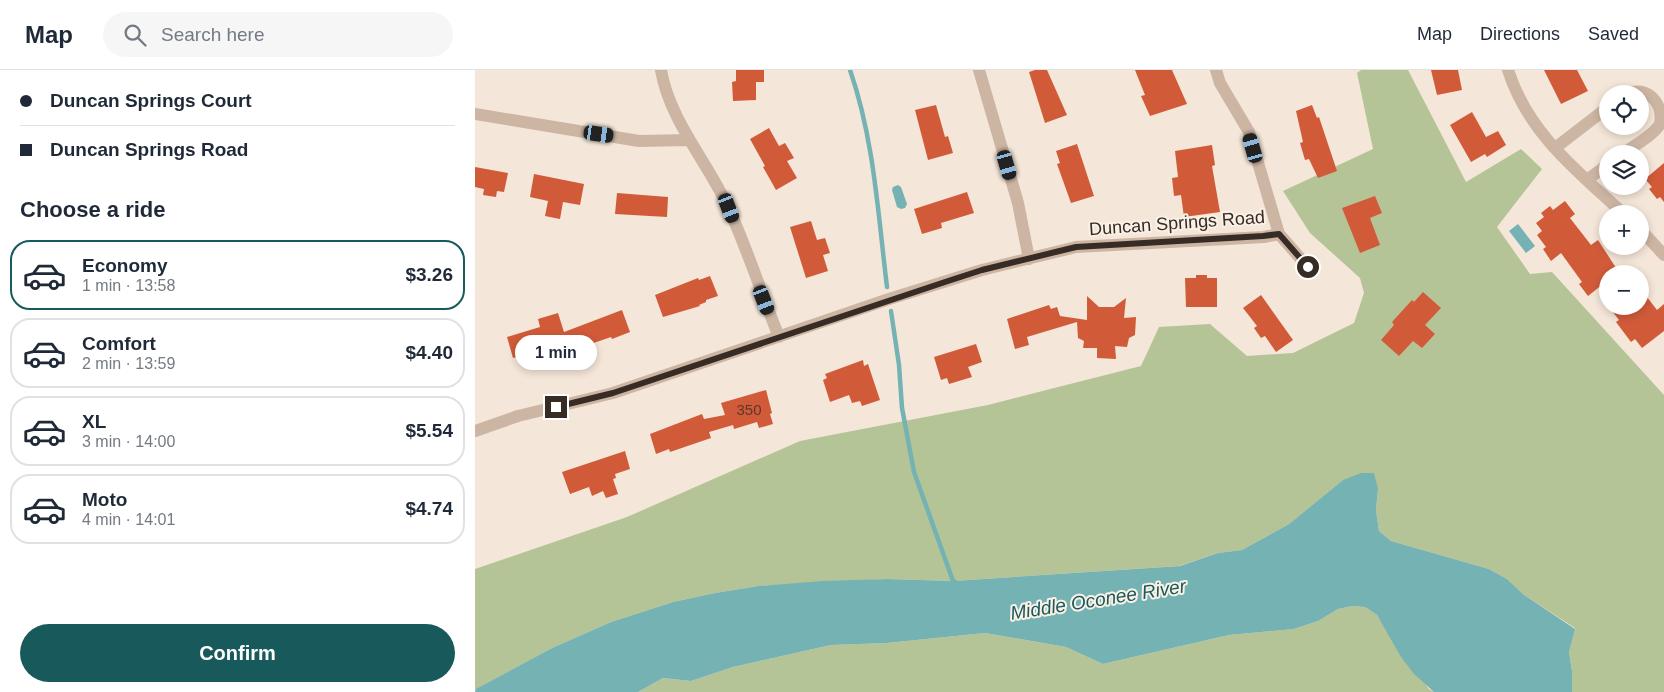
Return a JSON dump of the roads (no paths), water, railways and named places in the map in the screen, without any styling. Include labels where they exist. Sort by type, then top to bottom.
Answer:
[{"type":"street","points":[[661,70],[668,98],[689,140],[729,208],[779,337]]},
{"type":"street","points":[[979,70],[1018,203],[1029,259]]},
{"type":"street","points":[[1216,70],[1220,83],[1249,132],[1279,234],[1308,267]]},
{"type":"street","points":[[1508,70],[1513,86],[1537,129],[1614,205]]},
{"type":"street","points":[[1649,93],[1661,103],[1663,118],[1655,130],[1649,134]]},
{"type":"street","points":[[475,114],[639,141],[689,140]]},
{"type":"street","points":[[1555,148],[1599,114]]},
{"type":"street","points":[[1635,145],[1648,135]]},
{"type":"street","points":[[1587,180],[1599,171]]},
{"type":"street","name":"Duncan Springs Road","points":[[475,431],[518,416],[613,393],[889,299],[982,270],[1076,247],[1279,234]]},
{"type":"street","points":[[1649,239],[1664,255]]},
{"type":"water","points":[[898,185],[901,187],[907,204],[905,208],[901,209],[897,207],[892,190],[893,187]]},
{"type":"water","points":[[1518,224],[1535,246],[1526,253],[1509,231]]},
{"type":"water","name":"Middle Oconee River","points":[[1361,473],[1374,473],[1378,489],[1376,510],[1379,531],[1391,541],[1489,569],[1507,579],[1523,594],[1575,629],[1569,652],[1572,671],[1572,692],[1434,692],[1414,674],[1401,657],[1377,615],[1365,607],[1352,606],[1338,609],[1318,621],[1294,629],[1229,635],[1103,664],[1066,647],[985,633],[887,643],[831,645],[733,667],[691,681],[663,678],[638,692],[475,692],[476,689],[552,648],[611,622],[673,602],[715,593],[758,586],[823,581],[888,579],[953,581],[1180,566],[1218,553],[1242,550],[1289,524],[1343,480]]},
{"type":"waterway","points":[[850,70],[865,123],[870,150],[887,287]]},
{"type":"waterway","points":[[891,311],[899,365],[902,408],[914,472],[953,581],[957,583]]}]
